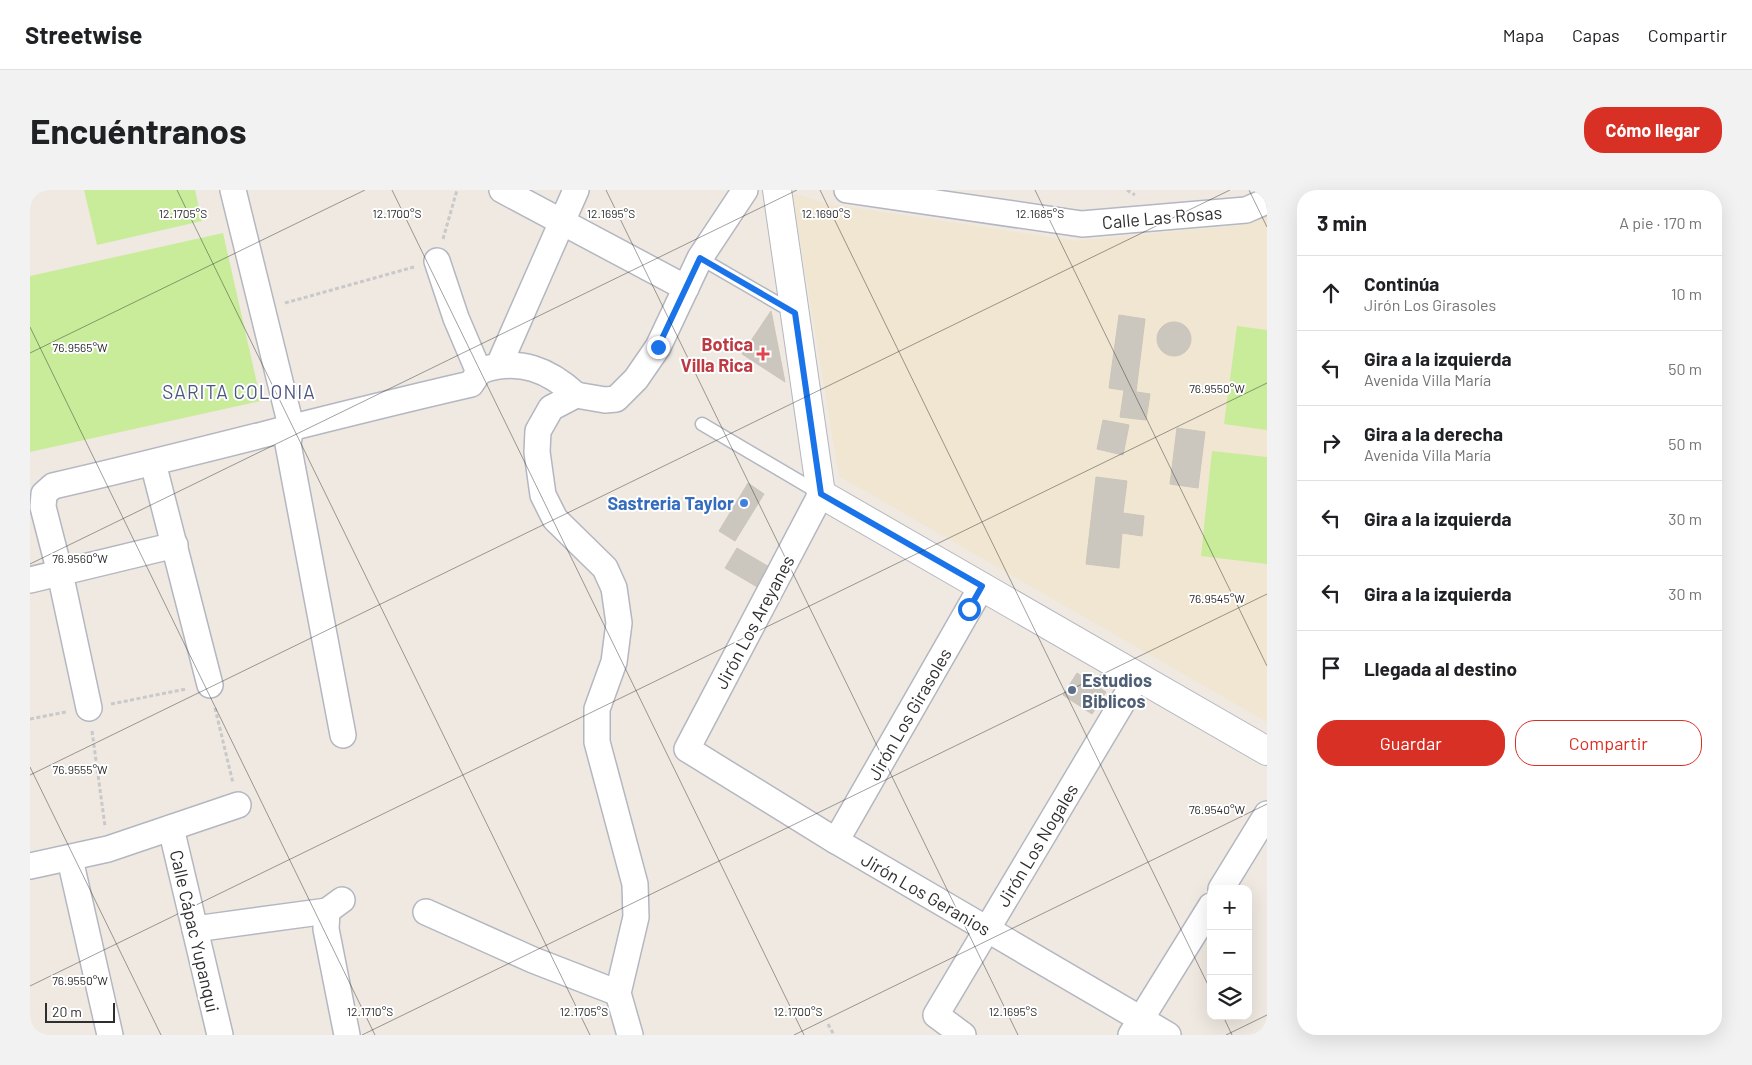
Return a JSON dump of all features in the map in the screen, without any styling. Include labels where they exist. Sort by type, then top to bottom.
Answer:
[{"type":"street","points":[[233,190],[291,426],[288,444],[343,735]]},
{"type":"street","points":[[502,190],[686,288]]},
{"type":"street","points":[[89,708],[60,573],[43,507],[44,494],[53,486],[153,463],[291,426],[471,384],[489,368],[576,190]]},
{"type":"street","points":[[489,368],[529,367],[548,373],[576,395],[605,400],[616,398],[636,379],[658,347],[700,258],[744,190]]},
{"type":"street","points":[[777,190],[821,494],[1267,751]]},
{"type":"street","name":"Calle Las Rosas","points":[[847,190],[1082,224],[1246,210],[1267,201]]},
{"type":"street","points":[[437,261],[456,318],[489,368]]},
{"type":"street","points":[[576,395],[551,408],[538,431],[537,452],[543,495],[555,519],[605,568],[614,588],[619,623],[614,662],[597,709],[597,742],[635,884],[636,917],[618,993],[630,1035]]},
{"type":"street","points":[[153,463],[210,684]]},
{"type":"street","name":"Jirón Los Areyanes","points":[[687,749],[821,494]]},
{"type":"street","points":[[30,580],[175,545]]},
{"type":"street","name":"Jirón Los Girasoles","points":[[836,841],[982,586]]},
{"type":"street","name":"Jirón Los Nogales","points":[[963,1035],[936,1015],[1138,676]]},
{"type":"street","name":"Jirón Los Geranios","points":[[687,749],[836,841],[987,929],[1136,1027],[1168,1035]]},
{"type":"street","points":[[30,866],[70,859],[108,849],[238,805]]},
{"type":"street","points":[[1223,885],[1267,814]]},
{"type":"street","name":"Calle Cápac Yupanqui","points":[[171,828],[220,1035]]},
{"type":"street","points":[[70,859],[110,1035]]},
{"type":"street","points":[[195,929],[335,905],[326,929],[347,1035]]},
{"type":"street","points":[[426,912],[533,960],[618,993]]},
{"type":"street","points":[[1136,1027],[1207,912]]},
{"type":"lane","points":[[700,258],[795,313]]},
{"type":"lane","points":[[702,424],[821,494]]},
{"type":"path","points":[[263,310],[437,261],[457,190]]},
{"type":"path","points":[[30,719],[210,684],[238,805]]},
{"type":"path","points":[[89,708],[108,849]]},
{"type":"path","points":[[828,1024],[834,1035]]},
{"type":"shaded area","points":[[792,193],[829,204],[1076,241],[1243,225],[1267,215],[1267,722],[839,476]]},
{"type":"green space","points":[[84,190],[195,190],[202,221],[97,245]]},
{"type":"green space","points":[[223,233],[261,401],[30,452],[30,276]]},
{"type":"green space","points":[[1237,326],[1267,330],[1267,430],[1224,424]]},
{"type":"green space","points":[[1212,451],[1267,457],[1267,564],[1201,556]]},
{"type":"building","points":[[771,311],[785,382],[742,354]]},
{"type":"building","points":[[1119,315],[1145,319],[1136,392],[1109,388]]},
{"type":"building","points":[[1174,322],[1186,327],[1191,339],[1186,351],[1174,356],[1162,351],[1157,339],[1162,327]]},
{"type":"building","points":[[1124,390],[1150,394],[1146,420],[1120,417]]},
{"type":"building","points":[[1103,420],[1129,425],[1123,455],[1097,449]]},
{"type":"building","points":[[1177,428],[1205,432],[1198,488],[1170,484]]},
{"type":"building","points":[[1096,477],[1127,481],[1123,513],[1144,516],[1142,536],[1122,533],[1119,568],[1086,564]]},
{"type":"building","points":[[748,483],[764,494],[735,541],[719,531]]},
{"type":"building","points":[[737,548],[771,568],[759,588],[725,568]]},
{"type":"building","points":[[1077,673],[1106,692],[1092,714],[1063,695]]},
{"type":"place","name":"Botica Villa Rica","points":[[763,354]]},
{"type":"place","name":"Sastreria Taylor","points":[[744,503]]},
{"type":"place","name":"Estudios Biblicos","points":[[1072,690]]},
{"type":"district","name":"SARITA COLONIA","points":[[239,391]]},
{"type":"route","points":[[658,347],[700,258],[795,313],[821,494],[982,586],[969,609]]}]
